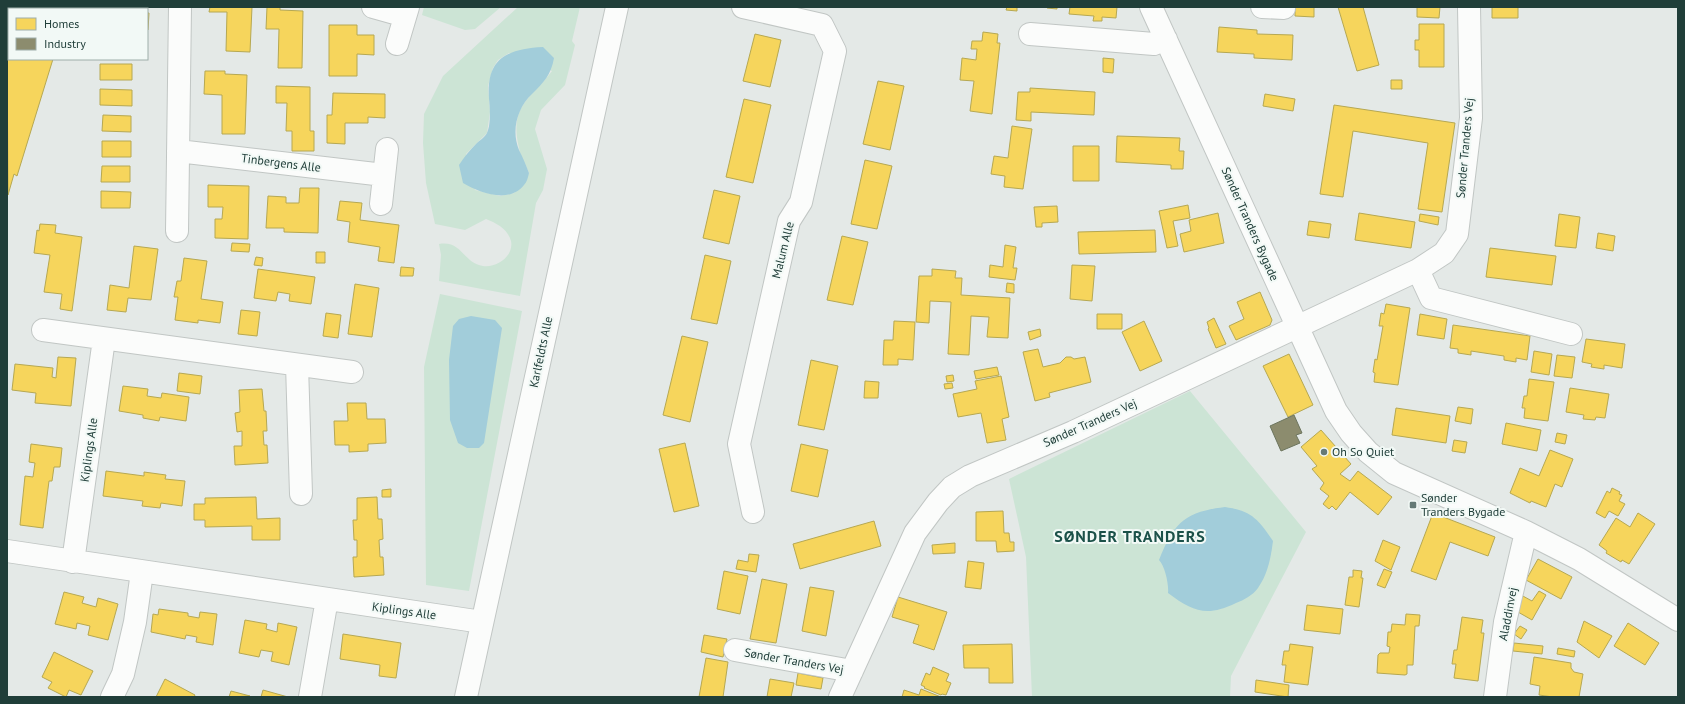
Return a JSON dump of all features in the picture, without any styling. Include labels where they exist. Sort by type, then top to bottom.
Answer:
[{"type":"street","points":[[177,231],[180,7]]},
{"type":"street","points":[[373,7],[406,12],[397,44]]},
{"type":"street","name":"Karlfeldts Alle","points":[[466,697],[616,7]]},
{"type":"street","name":"Malum Alle","points":[[742,7],[822,25],[835,51],[801,202],[789,221],[739,444],[753,512]]},
{"type":"street","name":"Sønder Tranders Bygade","points":[[1151,7],[1336,411],[1350,433],[1368,452],[1394,473],[1526,532],[1579,559],[1678,620]]},
{"type":"street","points":[[1262,7],[1284,8]]},
{"type":"street","name":"Sønder Tranders Vej","points":[[840,697],[916,533],[938,502],[952,487],[970,476],[1073,432],[1418,270],[1444,253],[1457,234],[1471,118],[1469,7]]},
{"type":"street","points":[[1030,34],[1154,44],[1166,39]]},
{"type":"street","points":[[381,204],[387,149]]},
{"type":"street","name":"Tinbergens Alle","points":[[178,151],[384,175]]},
{"type":"street","points":[[1418,270],[1430,298],[1571,334]]},
{"type":"street","points":[[43,330],[352,372]]},
{"type":"street","name":"Kiplings Alle","points":[[73,562],[104,339]]},
{"type":"street","points":[[297,365],[301,494]]},
{"type":"street","name":"Aladdinvej","points":[[1495,697],[1505,622],[1526,532]]},
{"type":"street","name":"Kiplings Alle","points":[[7,551],[482,622]]},
{"type":"street","points":[[112,697],[123,674],[135,622],[142,572]]},
{"type":"street","points":[[310,697],[327,599]]},
{"type":"street","name":"Sønder Tranders Vej","points":[[735,650],[852,671]]},
{"type":"green space","points":[[424,7],[501,7],[475,29],[465,30],[422,15]]},
{"type":"green space","points":[[518,7],[580,7],[572,41],[575,45],[565,85],[541,110],[535,129],[547,169],[543,190],[536,203],[520,296],[439,281],[441,255],[439,244],[453,245],[471,261],[483,266],[499,263],[510,252],[511,246],[511,241],[507,233],[498,225],[486,219],[465,230],[435,224],[426,183],[423,143],[424,114],[443,76]],"holes":[[[509,53],[552,71],[529,97],[519,113],[517,134],[520,151],[529,173],[514,193],[500,196],[475,190],[466,154],[487,133],[490,112],[488,86],[493,68],[498,60]]]},
{"type":"green space","points":[[440,294],[522,311],[469,591],[426,585],[424,367]]},
{"type":"green space","points":[[1190,391],[1306,532],[1231,676],[1230,697],[1032,697],[1026,557],[1009,479]]},
{"type":"water","points":[[543,47],[554,58],[551,69],[543,82],[523,106],[517,120],[517,143],[529,173],[526,182],[518,191],[503,195],[494,195],[470,187],[463,183],[459,165],[465,156],[487,133],[490,116],[489,85],[491,74],[495,65],[509,54],[519,50]]},
{"type":"water","points":[[471,316],[495,320],[502,328],[484,443],[479,448],[467,448],[458,443],[450,420],[449,360],[453,326],[459,319]]},
{"type":"water","points":[[1225,507],[1242,511],[1254,517],[1263,527],[1273,541],[1270,559],[1267,571],[1261,583],[1256,591],[1251,595],[1217,610],[1200,610],[1185,605],[1168,593],[1166,576],[1159,560],[1170,537],[1182,522],[1190,516],[1200,512]]},
{"type":"building: Homes","points":[[25,7],[66,8],[24,8]]},
{"type":"building: Homes","points":[[210,7],[252,7],[250,52],[226,51],[227,12],[209,12]]},
{"type":"building: Homes","points":[[267,7],[280,7],[280,10],[303,11],[302,68],[278,68],[279,29],[266,29]]},
{"type":"building: Homes","points":[[1007,7],[1017,7],[1017,11],[1006,10]]},
{"type":"building: Homes","points":[[1057,7],[1057,9],[1047,8]]},
{"type":"building: Homes","points":[[1070,7],[1117,7],[1116,18],[1102,17],[1102,21],[1093,21],[1094,16],[1069,14]]},
{"type":"building: Homes","points":[[1295,7],[1314,7],[1314,17],[1295,16]]},
{"type":"building: Homes","points":[[1338,7],[1363,7],[1379,65],[1357,71]]},
{"type":"building: Homes","points":[[1417,7],[1440,7],[1439,18],[1417,17]]},
{"type":"building: Homes","points":[[1492,7],[1518,7],[1518,18],[1492,18]]},
{"type":"building: Homes","points":[[1419,24],[1444,24],[1444,67],[1419,67],[1419,50],[1415,50],[1415,40],[1419,40]]},
{"type":"building: Homes","points":[[329,25],[357,25],[357,35],[374,35],[374,55],[357,54],[357,76],[329,76]]},
{"type":"building: Homes","points":[[7,26],[8,26],[8,40]]},
{"type":"building: Homes","points":[[1219,27],[1257,30],[1257,34],[1293,35],[1292,60],[1254,58],[1254,54],[1217,52]]},
{"type":"building: Homes","points":[[983,32],[998,34],[997,43],[1000,43],[992,114],[970,111],[974,81],[960,80],[962,58],[976,60],[977,49],[971,49],[972,41],[982,41]]},
{"type":"building: Homes","points":[[755,34],[781,40],[770,87],[743,81]]},
{"type":"building: Homes","points":[[7,47],[8,60],[53,60],[17,176],[14,174],[8,195]]},
{"type":"building: Homes","points":[[1103,58],[1114,59],[1113,73],[1103,72]]},
{"type":"building: Homes","points":[[100,64],[132,64],[132,80],[100,80]]},
{"type":"building: Homes","points":[[205,71],[225,71],[225,74],[247,75],[245,134],[222,134],[222,95],[204,94]]},
{"type":"building: Homes","points":[[1391,80],[1402,80],[1402,89],[1391,89]]},
{"type":"building: Homes","points":[[878,81],[904,86],[890,150],[863,144]]},
{"type":"building: Homes","points":[[276,86],[310,87],[310,131],[314,131],[314,151],[292,151],[292,131],[286,131],[287,103],[276,103]]},
{"type":"building: Homes","points":[[1030,88],[1095,92],[1094,115],[1031,112],[1031,121],[1016,120],[1018,92],[1030,92]]},
{"type":"building: Homes","points":[[100,89],[132,90],[132,106],[100,105]]},
{"type":"building: Homes","points":[[333,93],[385,94],[385,118],[368,117],[368,123],[345,123],[345,144],[327,143],[327,115],[332,115]]},
{"type":"building: Homes","points":[[1265,94],[1295,99],[1293,111],[1263,106]]},
{"type":"building: Homes","points":[[744,99],[771,105],[753,183],[726,177]]},
{"type":"building: Homes","points":[[1334,105],[1455,123],[1442,212],[1418,209],[1428,143],[1353,131],[1343,197],[1320,194]]},
{"type":"building: Homes","points":[[103,115],[131,116],[131,132],[102,131]]},
{"type":"building: Homes","points":[[1012,126],[1032,129],[1023,189],[1004,187],[1005,176],[991,174],[994,156],[1008,158]]},
{"type":"building: Homes","points":[[1117,136],[1180,138],[1179,151],[1184,151],[1183,169],[1171,169],[1171,165],[1116,162]]},
{"type":"building: Homes","points":[[102,141],[131,141],[131,157],[102,157]]},
{"type":"building: Homes","points":[[1073,146],[1099,146],[1099,181],[1073,181]]},
{"type":"building: Homes","points":[[865,160],[892,166],[877,229],[851,224]]},
{"type":"building: Homes","points":[[102,166],[130,166],[130,182],[101,182]]},
{"type":"building: Homes","points":[[208,185],[249,186],[248,239],[215,238],[215,219],[222,219],[223,207],[208,207]]},
{"type":"building: Homes","points":[[300,188],[319,188],[318,233],[284,232],[284,228],[266,228],[268,196],[286,197],[286,203],[299,203]]},
{"type":"building: Homes","points":[[714,190],[740,196],[729,244],[703,238]]},
{"type":"building: Homes","points":[[101,191],[131,192],[130,208],[101,208]]},
{"type":"building: Homes","points":[[340,201],[362,203],[360,220],[399,225],[394,263],[378,261],[380,247],[348,242],[350,222],[337,220]]},
{"type":"building: Homes","points":[[1188,205],[1190,218],[1173,221],[1178,246],[1167,248],[1159,211]]},
{"type":"building: Homes","points":[[1057,206],[1058,222],[1042,223],[1042,227],[1036,227],[1034,207]]},
{"type":"building: Homes","points":[[1218,213],[1224,243],[1184,252],[1180,234],[1191,231],[1189,220]]},
{"type":"building: Homes","points":[[1359,213],[1415,222],[1411,248],[1355,240]]},
{"type":"building: Homes","points":[[1420,214],[1439,217],[1438,225],[1419,221]]},
{"type":"building: Homes","points":[[1559,214],[1580,217],[1576,248],[1555,246]]},
{"type":"building: Homes","points":[[1309,221],[1331,224],[1329,238],[1307,235]]},
{"type":"building: Homes","points":[[40,224],[56,225],[55,233],[82,237],[72,311],[60,309],[62,294],[44,292],[50,255],[34,253],[37,230],[39,231]]},
{"type":"building: Homes","points":[[1155,230],[1156,252],[1079,254],[1078,232]]},
{"type":"building: Homes","points":[[1598,233],[1615,236],[1613,251],[1596,248]]},
{"type":"building: Homes","points":[[842,236],[868,242],[853,305],[827,300]]},
{"type":"building: Homes","points":[[232,243],[250,244],[249,252],[231,251]]},
{"type":"building: Homes","points":[[1005,245],[1016,247],[1013,268],[1017,268],[1015,280],[989,277],[990,265],[1003,267]]},
{"type":"building: Homes","points":[[134,246],[158,249],[151,300],[128,298],[126,312],[107,310],[110,285],[129,288]]},
{"type":"building: Homes","points":[[1490,248],[1556,256],[1552,285],[1486,277]]},
{"type":"building: Homes","points":[[316,252],[325,252],[325,263],[316,263]]},
{"type":"building: Homes","points":[[705,255],[731,261],[717,324],[691,319]]},
{"type":"building: Homes","points":[[256,257],[263,258],[262,266],[254,265]]},
{"type":"building: Homes","points":[[184,258],[207,261],[201,299],[223,302],[220,323],[198,320],[198,323],[175,320],[178,297],[174,297],[177,281],[181,281]]},
{"type":"building: Homes","points":[[1072,265],[1095,266],[1092,301],[1070,299]]},
{"type":"building: Homes","points":[[401,267],[414,268],[413,276],[400,276]]},
{"type":"building: Homes","points":[[258,269],[315,277],[311,304],[289,301],[290,294],[278,292],[276,301],[254,298]]},
{"type":"building: Homes","points":[[932,269],[956,271],[955,278],[962,278],[961,295],[1010,298],[1008,338],[987,337],[989,317],[971,316],[969,355],[948,354],[951,302],[930,301],[929,323],[916,322],[919,276],[932,276]]},
{"type":"building: Homes","points":[[1007,283],[1014,284],[1014,293],[1006,292]]},
{"type":"building: Homes","points":[[355,284],[379,288],[372,337],[348,334]]},
{"type":"building: Homes","points":[[1260,292],[1272,320],[1270,325],[1236,340],[1229,326],[1244,319],[1237,302]]},
{"type":"building: Homes","points":[[1386,304],[1410,308],[1398,385],[1374,382],[1375,373],[1373,372],[1375,359],[1377,360],[1383,326],[1379,326],[1381,313],[1384,314]]},
{"type":"building: Homes","points":[[241,310],[260,312],[257,336],[238,334]]},
{"type":"building: Homes","points":[[326,313],[341,315],[338,338],[323,336]]},
{"type":"building: Homes","points":[[1097,314],[1122,314],[1122,329],[1097,329]]},
{"type":"building: Homes","points":[[1420,314],[1447,319],[1444,339],[1417,335]]},
{"type":"building: Homes","points":[[1214,318],[1226,344],[1216,348],[1208,329],[1207,322]]},
{"type":"building: Homes","points":[[894,321],[915,322],[913,360],[898,359],[898,365],[883,365],[884,340],[893,340]]},
{"type":"building: Homes","points":[[1144,321],[1162,361],[1140,371],[1122,332]]},
{"type":"building: Homes","points":[[1453,325],[1530,336],[1527,360],[1516,358],[1516,362],[1504,360],[1504,356],[1471,351],[1471,355],[1458,353],[1458,349],[1450,348]]},
{"type":"building: Homes","points":[[1040,329],[1041,336],[1030,340],[1028,332]]},
{"type":"building: Homes","points":[[682,336],[708,342],[690,422],[663,415]]},
{"type":"building: Homes","points":[[1586,339],[1625,344],[1622,368],[1604,365],[1604,369],[1591,367],[1592,364],[1582,362]]},
{"type":"building: Homes","points":[[1038,349],[1043,367],[1060,363],[1066,357],[1071,357],[1074,359],[1085,357],[1091,382],[1049,393],[1050,397],[1035,401],[1023,352]]},
{"type":"building: Homes","points":[[1534,351],[1552,354],[1549,375],[1531,372]]},
{"type":"building: Homes","points":[[1289,354],[1313,405],[1288,417],[1263,366]]},
{"type":"building: Homes","points":[[1557,355],[1575,357],[1572,378],[1554,376]]},
{"type":"building: Homes","points":[[58,357],[76,358],[71,406],[35,403],[36,393],[12,390],[15,364],[53,368],[52,377],[56,378]]},
{"type":"building: Homes","points":[[811,360],[838,366],[824,430],[798,425]]},
{"type":"building: Homes","points":[[997,367],[999,375],[976,379],[974,371]]},
{"type":"building: Homes","points":[[179,373],[202,376],[200,394],[177,391]]},
{"type":"building: Homes","points":[[953,375],[954,381],[947,382],[946,376]]},
{"type":"building: Homes","points":[[1001,376],[1009,417],[1002,419],[1006,440],[987,443],[981,413],[958,417],[953,394],[977,389],[975,381]]},
{"type":"building: Homes","points":[[1529,379],[1554,382],[1548,421],[1524,418],[1525,408],[1522,408],[1524,396],[1527,396]]},
{"type":"building: Homes","points":[[865,381],[879,382],[878,398],[864,398]]},
{"type":"building: Homes","points":[[952,383],[953,388],[945,389],[944,384]]},
{"type":"building: Homes","points":[[123,386],[148,389],[147,396],[161,398],[162,393],[189,397],[186,421],[160,417],[159,421],[143,418],[143,415],[119,411]]},
{"type":"building: Homes","points":[[1570,388],[1609,394],[1605,418],[1596,417],[1595,420],[1583,419],[1584,415],[1566,412]]},
{"type":"building: Homes","points":[[262,389],[264,411],[266,411],[267,431],[263,431],[264,445],[267,445],[268,463],[235,465],[234,446],[242,446],[242,431],[237,432],[235,413],[240,412],[239,390]]},
{"type":"building: Homes","points":[[347,403],[366,403],[367,419],[385,419],[386,443],[368,444],[368,451],[349,452],[349,445],[335,445],[334,421],[348,421]]},
{"type":"building: Homes","points":[[1458,407],[1473,409],[1471,424],[1455,421]]},
{"type":"building: Homes","points":[[1396,408],[1450,416],[1446,443],[1392,435]]},
{"type":"building: Homes","points":[[1506,423],[1541,430],[1537,451],[1502,444]]},
{"type":"building: Homes","points":[[1321,430],[1351,464],[1340,474],[1350,481],[1358,471],[1392,497],[1378,515],[1350,492],[1336,510],[1332,506],[1329,509],[1323,504],[1329,496],[1320,489],[1324,483],[1312,469],[1317,466],[1301,447]]},
{"type":"building: Homes","points":[[1557,433],[1567,435],[1565,444],[1555,442]]},
{"type":"building: Homes","points":[[1454,440],[1467,442],[1465,453],[1452,451]]},
{"type":"building: Homes","points":[[685,443],[699,506],[674,512],[659,449]]},
{"type":"building: Homes","points":[[31,444],[62,448],[60,467],[54,467],[52,481],[49,481],[43,528],[20,525],[25,476],[33,477],[35,463],[29,462]]},
{"type":"building: Homes","points":[[801,444],[828,450],[818,497],[791,491]]},
{"type":"building: Homes","points":[[1550,450],[1573,459],[1562,487],[1555,484],[1546,507],[1531,501],[1530,503],[1510,493],[1520,468],[1539,476]]},
{"type":"building: Homes","points":[[106,471],[144,476],[144,472],[166,475],[165,479],[185,481],[182,506],[161,503],[160,508],[142,506],[143,501],[103,496]]},
{"type":"building: Homes","points":[[1612,488],[1620,492],[1619,494],[1622,495],[1619,501],[1625,504],[1618,516],[1609,511],[1605,518],[1596,513],[1607,491],[1610,493]]},
{"type":"building: Homes","points":[[391,489],[391,497],[382,497],[382,490]]},
{"type":"building: Homes","points":[[256,497],[257,519],[280,518],[280,540],[252,540],[252,526],[205,527],[205,520],[194,520],[194,504],[205,504],[205,498]]},
{"type":"building: Homes","points":[[377,497],[378,519],[382,519],[383,539],[379,540],[380,557],[383,557],[384,575],[354,577],[353,557],[357,557],[357,540],[354,540],[353,520],[357,520],[357,498]]},
{"type":"building: Homes","points":[[1003,511],[1004,533],[1009,533],[1010,542],[1014,542],[1014,551],[997,552],[996,541],[976,541],[976,512]]},
{"type":"building: Homes","points":[[1433,513],[1495,537],[1488,556],[1450,542],[1436,580],[1411,571]]},
{"type":"building: Homes","points":[[1638,513],[1655,524],[1629,564],[1622,560],[1621,562],[1606,553],[1607,551],[1599,545],[1616,518],[1630,527]]},
{"type":"building: Homes","points":[[874,521],[881,546],[800,569],[793,544]]},
{"type":"building: Homes","points":[[1383,540],[1400,547],[1391,570],[1375,561]]},
{"type":"building: Homes","points":[[955,543],[955,553],[933,554],[932,545]]},
{"type":"building: Homes","points":[[749,554],[759,555],[756,572],[736,569],[738,560],[748,562]]},
{"type":"building: Homes","points":[[1538,559],[1572,577],[1561,599],[1526,580]]},
{"type":"building: Homes","points":[[968,561],[984,563],[981,589],[965,587]]},
{"type":"building: Homes","points":[[1384,569],[1392,572],[1385,588],[1377,585]]},
{"type":"building: Homes","points":[[1353,570],[1362,571],[1361,578],[1363,578],[1359,607],[1345,605],[1349,577],[1353,577]]},
{"type":"building: Homes","points":[[724,571],[748,576],[740,614],[717,609]]},
{"type":"building: Homes","points":[[762,579],[787,584],[776,643],[750,639]]},
{"type":"building: Homes","points":[[810,587],[834,591],[826,636],[802,631]]},
{"type":"building: Homes","points":[[1539,591],[1546,595],[1532,620],[1518,612],[1521,595],[1532,601]]},
{"type":"building: Homes","points":[[64,592],[84,597],[82,603],[96,607],[98,598],[118,604],[108,640],[88,635],[90,626],[77,623],[76,629],[55,624]]},
{"type":"building: Homes","points":[[898,597],[947,612],[934,650],[913,643],[919,625],[892,617]]},
{"type":"building: Homes","points":[[1307,605],[1343,609],[1340,634],[1304,630]]},
{"type":"building: Homes","points":[[159,609],[188,613],[188,616],[199,618],[200,612],[217,614],[213,645],[196,642],[197,637],[186,635],[185,639],[151,632],[153,614],[158,615]]},
{"type":"building: Homes","points":[[1406,614],[1420,615],[1419,626],[1415,626],[1413,665],[1407,665],[1407,674],[1405,675],[1377,673],[1378,655],[1380,653],[1389,653],[1390,647],[1387,646],[1388,632],[1391,632],[1392,624],[1405,625]]},
{"type":"building: Homes","points":[[1462,617],[1483,620],[1481,633],[1484,633],[1478,681],[1454,678],[1456,664],[1452,664],[1454,650],[1457,650]]},
{"type":"building: Homes","points":[[245,620],[267,624],[266,629],[277,632],[278,623],[297,627],[289,665],[271,661],[273,652],[261,650],[259,657],[239,653]]},
{"type":"building: Homes","points":[[1584,621],[1612,636],[1599,658],[1577,642]]},
{"type":"building: Homes","points":[[1628,623],[1659,643],[1645,665],[1614,646]]},
{"type":"building: Homes","points":[[1520,626],[1527,630],[1521,639],[1514,634]]},
{"type":"building: Homes","points":[[343,634],[401,643],[396,678],[379,676],[380,665],[340,659]]},
{"type":"building: Homes","points":[[704,635],[727,639],[723,657],[701,652]]},
{"type":"building: Homes","points":[[1514,643],[1543,646],[1542,654],[1513,651]]},
{"type":"building: Homes","points":[[1012,644],[1013,683],[989,683],[989,668],[964,668],[963,645]]},
{"type":"building: Homes","points":[[1290,644],[1313,647],[1308,685],[1284,682],[1286,665],[1282,665],[1284,651],[1289,651]]},
{"type":"building: Homes","points":[[1558,648],[1575,651],[1574,657],[1557,654]]},
{"type":"building: Homes","points":[[54,652],[93,671],[81,695],[69,690],[66,697],[48,688],[52,682],[42,677]]},
{"type":"building: Homes","points":[[1534,657],[1571,663],[1571,668],[1574,672],[1583,674],[1579,697],[1553,697],[1539,695],[1540,686],[1530,684]]},
{"type":"building: Homes","points":[[706,658],[728,662],[723,697],[699,697]]},
{"type":"building: Homes","points":[[933,667],[949,674],[946,681],[951,683],[946,695],[941,695],[924,688],[925,687],[921,685],[926,673],[930,675]]},
{"type":"building: Homes","points":[[798,673],[823,678],[821,689],[796,685]]},
{"type":"building: Homes","points":[[165,679],[195,695],[194,697],[156,697]]},
{"type":"building: Homes","points":[[770,679],[794,683],[791,697],[767,697]]},
{"type":"building: Homes","points":[[1256,680],[1289,685],[1288,697],[1255,692]]},
{"type":"building: Homes","points":[[921,689],[941,697],[902,697],[904,690],[919,695]]},
{"type":"building: Homes","points":[[263,690],[288,697],[261,697]]},
{"type":"building: Homes","points":[[231,691],[250,696],[229,697]]},
{"type":"building: Industry","points":[[1294,415],[1302,433],[1296,435],[1300,443],[1281,451],[1270,426]]},
{"type":"place","name":"Oh So Quiet","points":[[1324,452]]},
{"type":"place","name":"Sønder Tranders Bygade","points":[[1413,505]]},
{"type":"district","name":"SØNDER TRANDERS","points":[[1130,536]]}]
